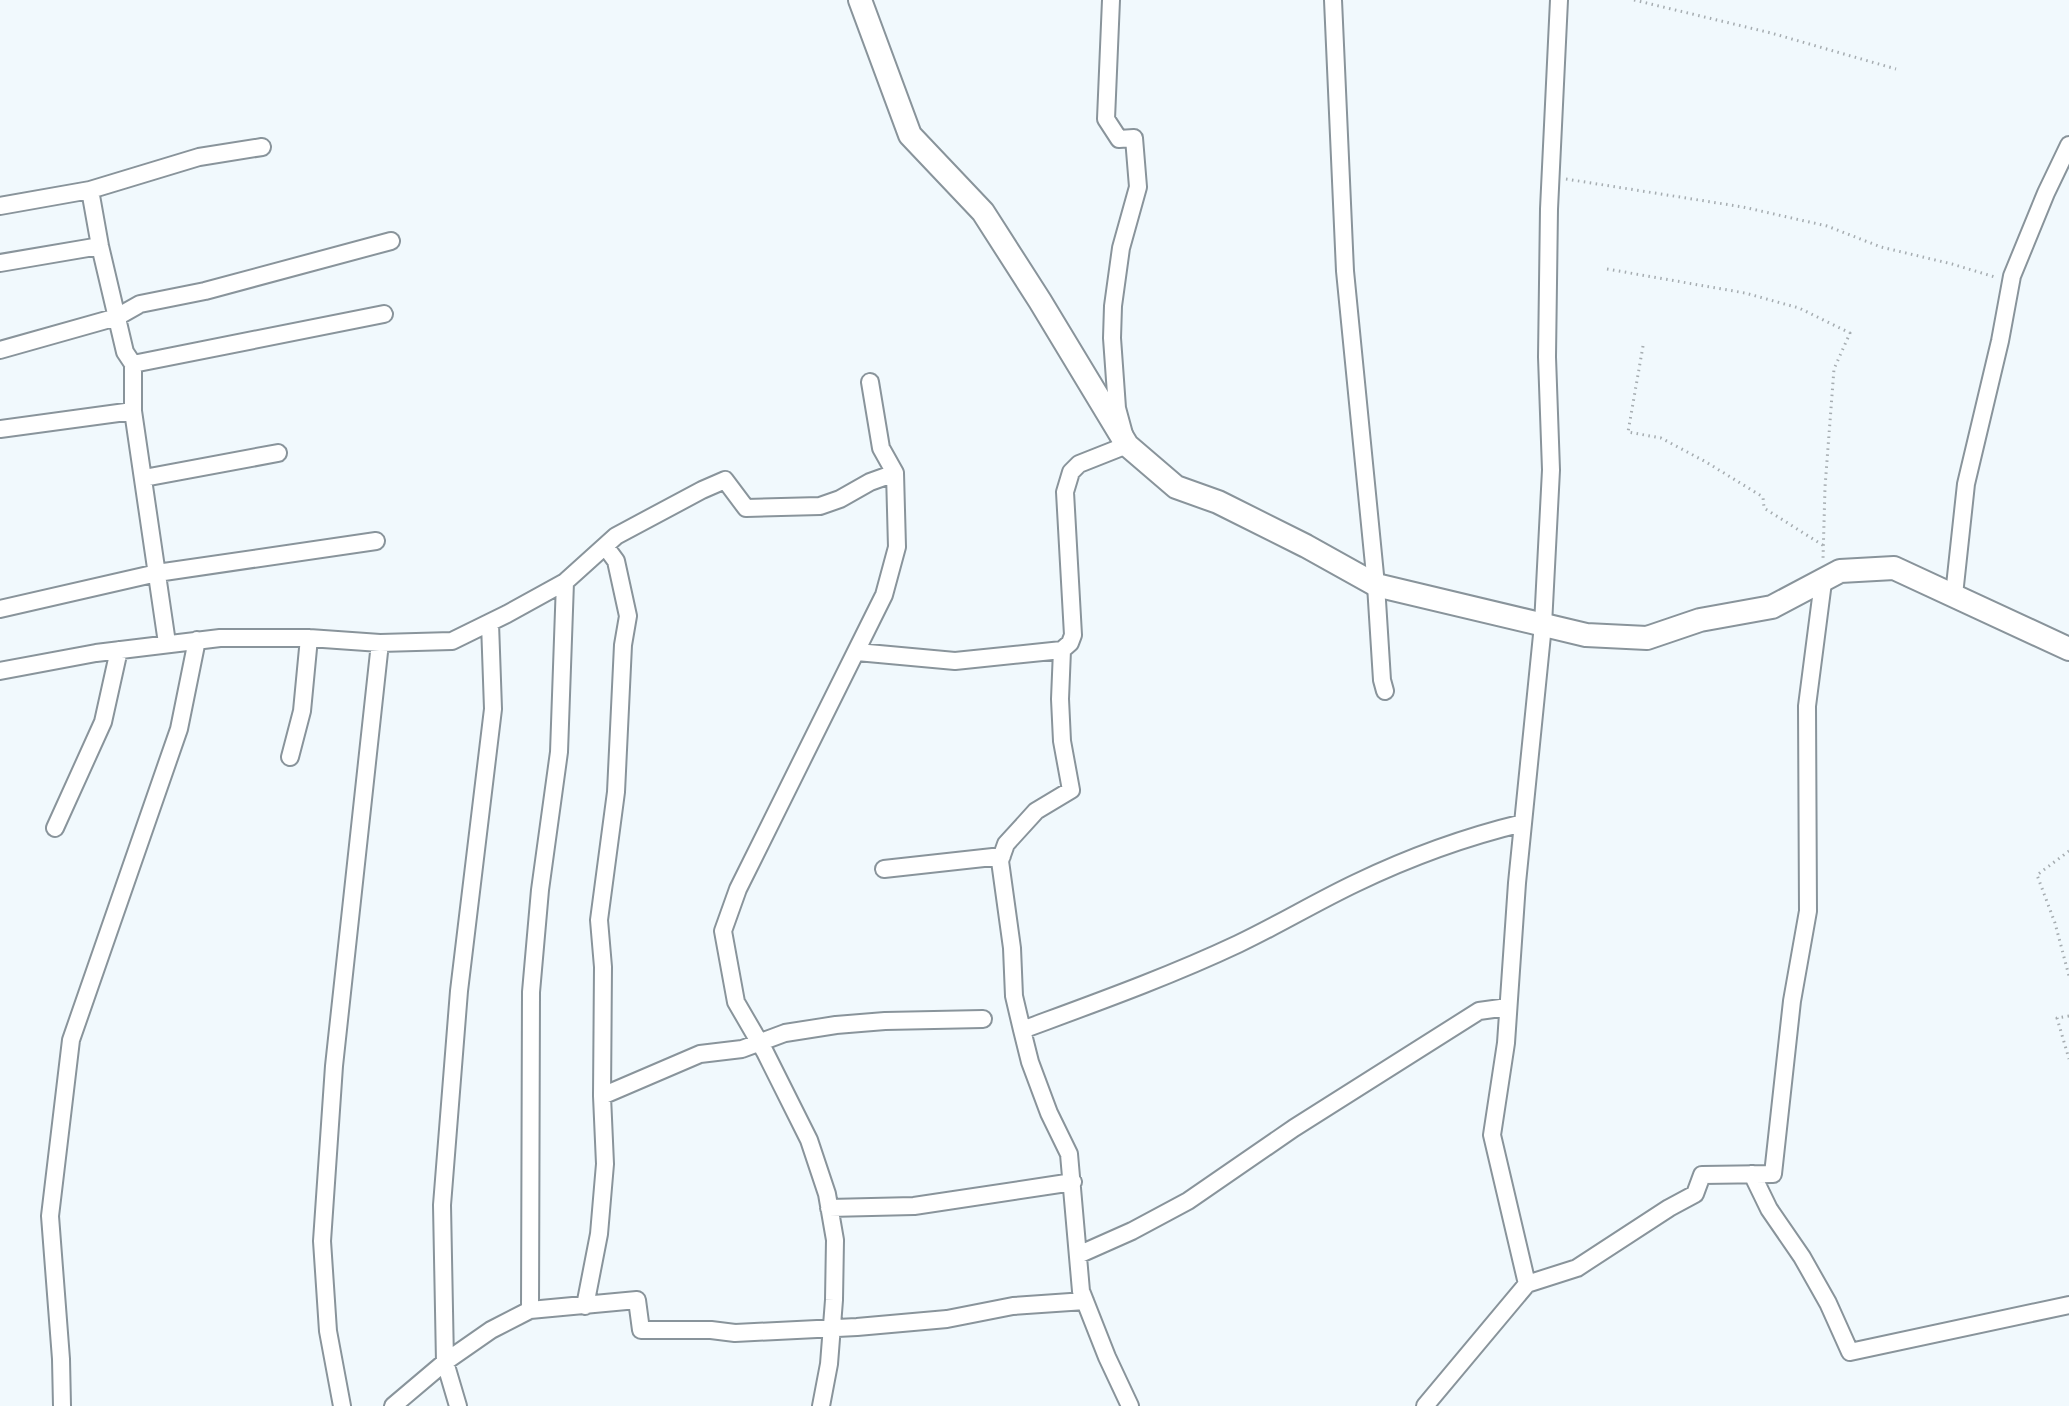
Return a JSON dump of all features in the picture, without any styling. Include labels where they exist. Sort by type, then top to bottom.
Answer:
[{"type":"street","points":[[860,0],[910,135],[983,212],[1041,301],[1127,445],[1176,487],[1227,507],[1376,585],[1586,635],[1647,638],[1700,620],[1772,607],[1840,571],[1894,568],[2069,649]]},
{"type":"street","points":[[1111,0],[1106,119],[1119,139],[1134,138],[1137,187],[1121,248],[1113,306],[1112,338],[1117,408],[1127,445]]},
{"type":"street","points":[[1333,0],[1345,271],[1376,585],[1382,680],[1385,691]]},
{"type":"street","points":[[1527,1284],[1492,1135],[1506,1043],[1523,823],[1543,626],[1551,470],[1547,357],[1551,177],[1559,0]]},
{"type":"street","points":[[1954,595],[1966,483],[2000,341],[2011,283],[2046,193],[2069,145]]},
{"type":"street","points":[[0,206],[90,190],[199,157],[262,147]]},
{"type":"street","points":[[90,190],[100,246],[125,352],[133,364],[133,411],[167,643]]},
{"type":"street","points":[[0,350],[117,317],[140,304],[205,291],[391,241]]},
{"type":"street","points":[[0,263],[100,246]]},
{"type":"street","points":[[133,364],[384,314]]},
{"type":"street","points":[[821,1406],[829,1364],[832,1327],[835,1240],[829,1208],[809,1140],[765,1052],[736,1002],[723,931],[738,889],[884,595],[897,547],[895,473],[881,448],[870,382]]},
{"type":"street","points":[[0,429],[133,411]]},
{"type":"street","points":[[857,652],[955,661],[1062,650],[1070,643],[1073,635],[1065,492],[1071,472],[1079,464],[1127,445]]},
{"type":"street","points":[[144,478],[278,453]]},
{"type":"street","points":[[0,671],[119,650],[220,638],[309,638],[380,644],[452,641],[565,582],[616,536],[725,480],[746,508],[820,506],[840,499],[870,482],[895,473]]},
{"type":"street","points":[[0,609],[158,573],[376,541]]},
{"type":"street","points":[[585,1306],[599,1234],[604,1164],[603,968],[599,920],[616,792],[623,645],[628,616],[616,561],[605,546]]},
{"type":"street","points":[[530,1310],[531,992],[540,890],[559,752],[565,582]]},
{"type":"street","points":[[1425,1406],[1527,1284],[1577,1268],[1669,1208],[1695,1194],[1702,1174],[1773,1174],[1792,1000],[1809,911],[1807,706],[1823,582]]},
{"type":"street","points":[[458,1406],[444,1362],[442,1205],[459,991],[494,709],[490,622]]},
{"type":"street","points":[[290,757],[302,711],[309,638]]},
{"type":"street","points":[[62,1406],[61,1359],[50,1216],[71,1040],[179,729],[196,640]]},
{"type":"street","points":[[342,1406],[328,1331],[322,1241],[334,1066],[380,644]]},
{"type":"street","points":[[55,828],[102,722],[119,650]]},
{"type":"street","points":[[1062,650],[1060,699],[1062,741],[1071,790],[1036,812],[1006,844],[1000,861],[1012,948],[1014,996],[1022,1030],[1030,1062],[1049,1113],[1069,1154],[1081,1291],[1107,1357],[1130,1406]]},
{"type":"street","points":[[1022,1030],[1160,980],[1290,919],[1354,884],[1413,858],[1460,840],[1523,823]]},
{"type":"street","points":[[884,869],[1002,856]]},
{"type":"street","points":[[1078,1255],[1132,1231],[1188,1201],[1294,1128],[1479,1011],[1508,1007]]},
{"type":"street","points":[[602,1096],[700,1054],[742,1049],[785,1033],[836,1025],[908,1020],[983,1019]]},
{"type":"street","points":[[1752,1174],[1769,1209],[1802,1257],[1828,1303],[1850,1352],[2069,1305]]},
{"type":"street","points":[[829,1208],[914,1206],[1072,1182]]},
{"type":"street","points":[[393,1406],[444,1362],[491,1330],[530,1310],[637,1300],[641,1330],[711,1330],[735,1333],[857,1327],[947,1319],[1013,1306],[1085,1300]]},
{"type":"path","points":[[1634,0],[1771,33],[1896,69]]},
{"type":"path","points":[[1551,177],[1743,207],[1827,226],[1881,247],[1952,264],[2011,283]]},
{"type":"path","points":[[1607,269],[1745,293],[1799,308],[1850,333],[1834,369],[1825,487],[1823,582]]},
{"type":"path","points":[[1643,346],[1628,432],[1661,438],[1706,462],[1763,497],[1764,508],[1824,546]]},
{"type":"path","points":[[2069,851],[2037,875],[2055,923],[2069,976]]},
{"type":"path","points":[[2069,1016],[2057,1018],[2069,1059]]}]
